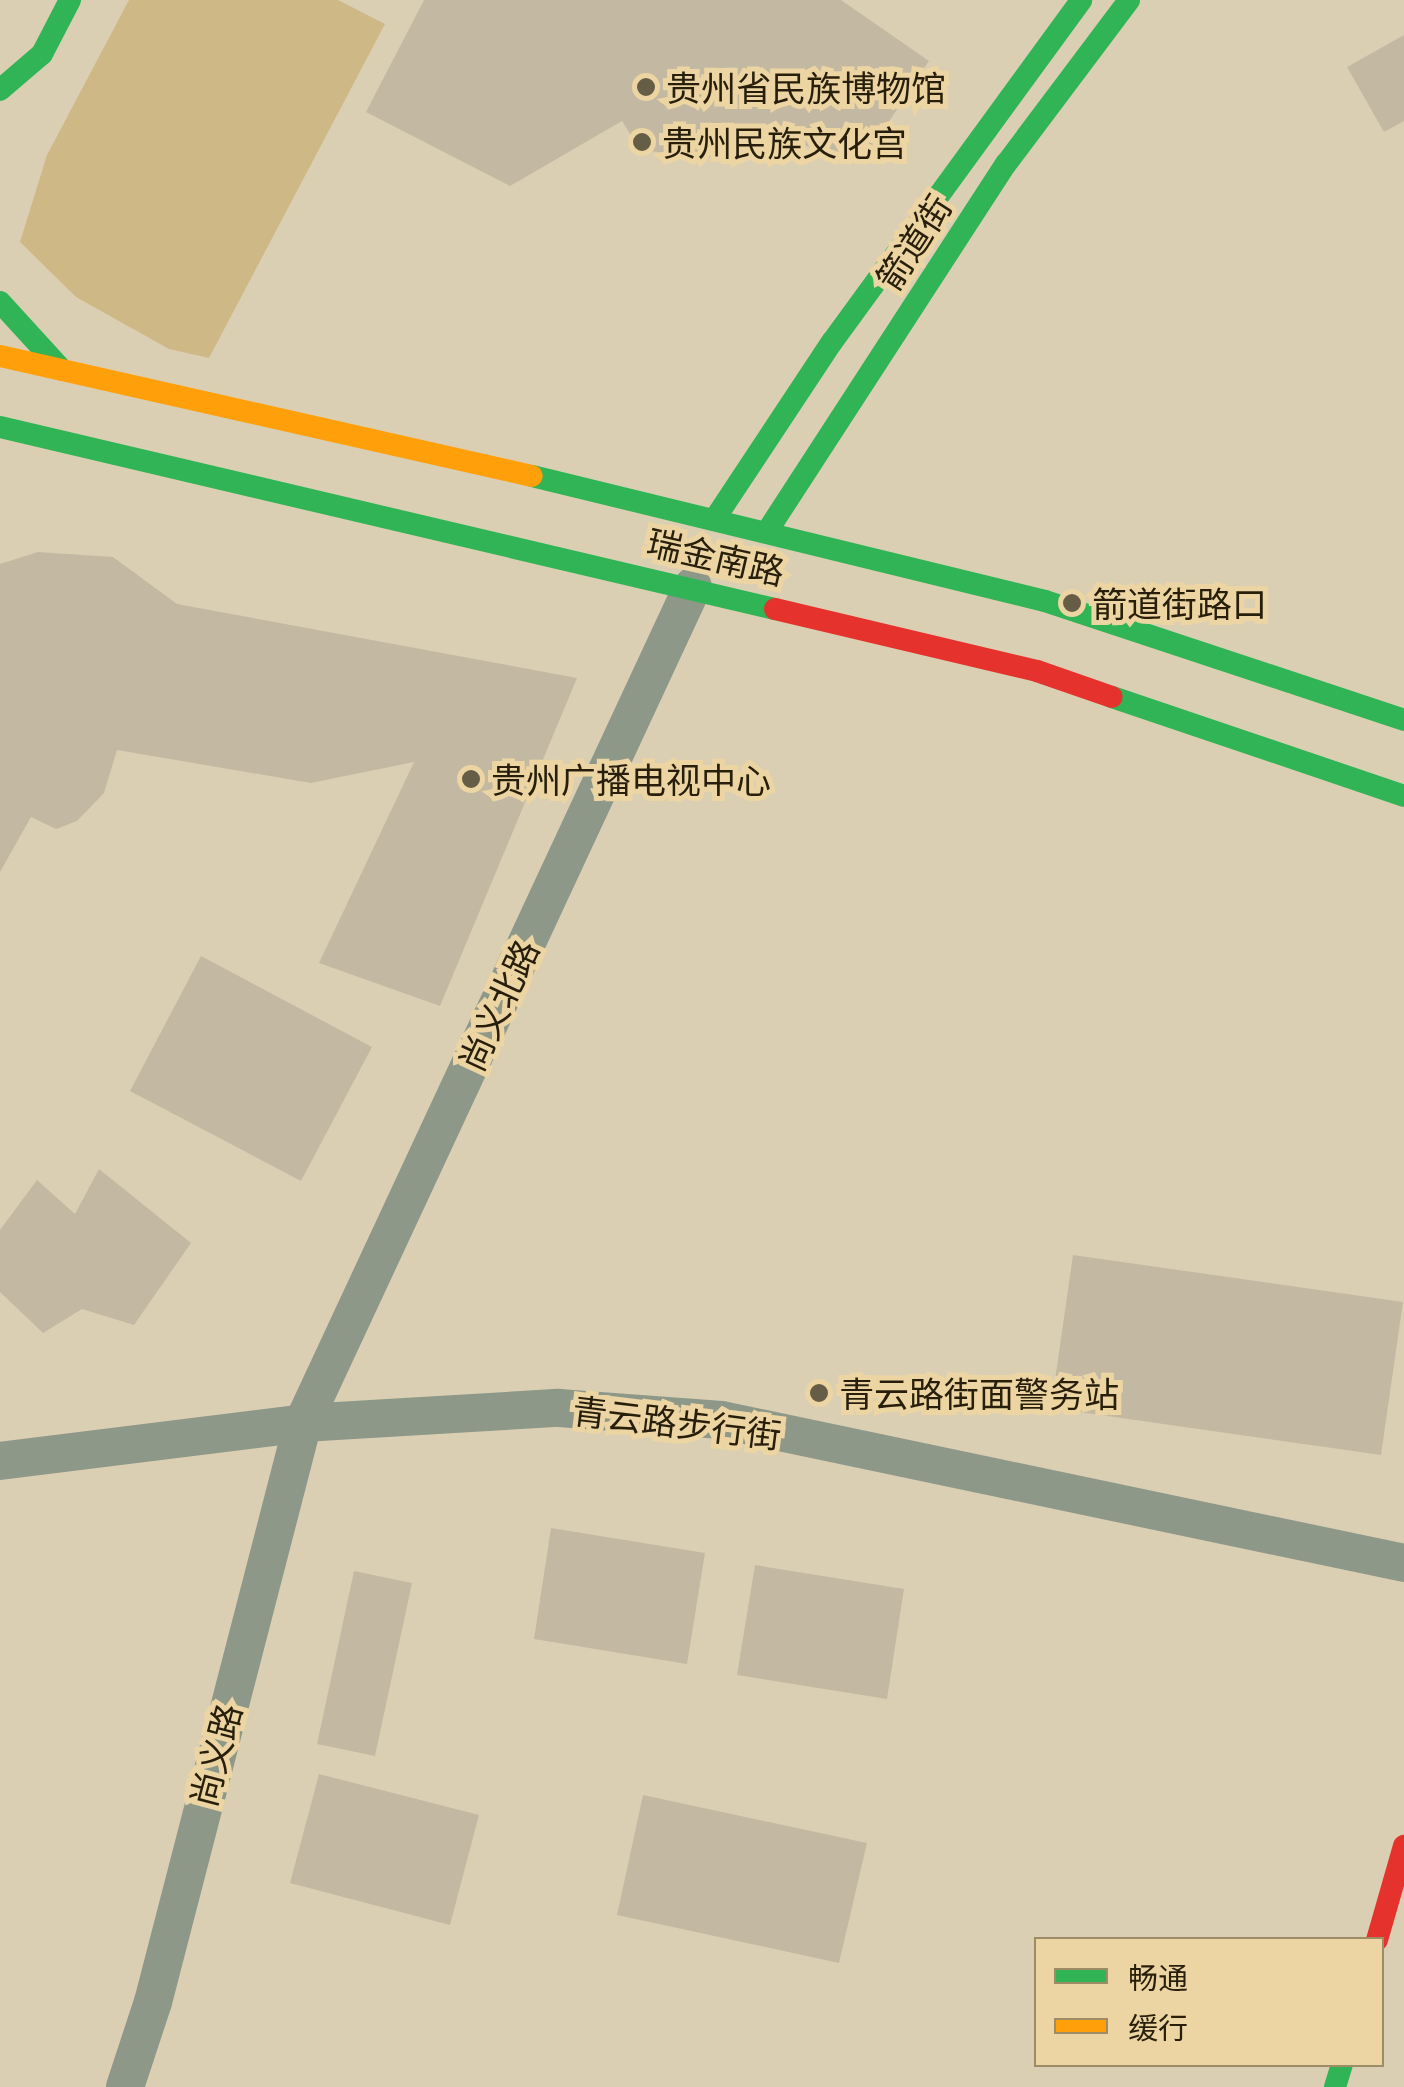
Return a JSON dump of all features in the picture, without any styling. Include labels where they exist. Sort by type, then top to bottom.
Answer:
[{"type":"main road","points":[[0,90],[42,54],[70,0]]},
{"type":"main road","name":"箭道街","points":[[716,518],[832,342],[1080,0]]},
{"type":"main road","name":"箭道街","points":[[768,530],[1006,164],[1130,0]]},
{"type":"main road","points":[[0,302],[62,370]]},
{"type":"main road","name":"瑞金南路","points":[[0,356],[768,530],[1045,601],[1404,720]]},
{"type":"main road","name":"瑞金南路","points":[[0,431],[25,433],[692,586],[1037,671],[1404,796]]},
{"type":"main road","points":[[1378,1937],[1404,1846]]},
{"type":"street","name":"尚义北路","points":[[304,1423],[692,586]]},
{"type":"street","name":"青云路步行街","points":[[0,1461],[304,1423],[559,1408],[722,1420],[1404,1563]]},
{"type":"street","name":"尚义路","points":[[125,2087],[153,2002],[304,1423]]},
{"type":"shaded area","points":[[129,0],[338,0],[385,24],[209,358],[169,349],[76,297],[20,242],[47,155]]},
{"type":"building","name":"贵州省民族博物馆","points":[[424,0],[841,0],[929,61],[863,161],[743,129],[721,159],[640,150],[622,121],[510,186],[366,112]]},
{"type":"building","points":[[1404,35],[1404,121],[1384,132],[1347,67]]},
{"type":"building","name":"贵州广播电视中心","points":[[38,552],[113,557],[177,604],[577,678],[440,1006],[319,963],[414,762],[311,783],[117,750],[104,793],[77,821],[56,829],[31,817],[0,872],[0,564]]},
{"type":"building","points":[[201,956],[372,1047],[301,1181],[130,1091]]},
{"type":"building","points":[[99,1169],[191,1243],[134,1325],[82,1309],[43,1333],[0,1292],[0,1230],[37,1180],[75,1214]]},
{"type":"building","points":[[1073,1255],[1403,1302],[1381,1455],[1051,1408]]},
{"type":"building","points":[[551,1528],[705,1553],[687,1664],[534,1639]]},
{"type":"building","points":[[755,1565],[904,1589],[887,1699],[737,1675]]},
{"type":"building","points":[[354,1571],[412,1583],[375,1756],[317,1744]]},
{"type":"building","points":[[319,1774],[479,1815],[450,1925],[290,1883]]},
{"type":"building","points":[[643,1795],[867,1843],[839,1963],[617,1915]]},
{"type":"traffic: fast","points":[[0,90],[42,54],[70,0]]},
{"type":"traffic: fast","points":[[716,517],[832,342],[1081,0]]},
{"type":"traffic: fast","points":[[768,530],[1006,164],[1129,0]]},
{"type":"traffic: fast","points":[[0,302],[62,370]]},
{"type":"traffic: fast","points":[[0,427],[775,609]]},
{"type":"traffic: fast","points":[[532,476],[1045,601],[1404,720]]},
{"type":"traffic: fast","points":[[1112,697],[1404,796]]},
{"type":"traffic: fast","points":[[1335,2087],[1341,2067]]},
{"type":"traffic: slow","points":[[0,356],[532,476]]},
{"type":"traffic: jam","points":[[775,609],[1037,671],[1112,697]]},
{"type":"traffic: jam","points":[[1378,1937],[1404,1846]]},
{"type":"place","name":"贵州省民族博物馆","points":[[646,87]]},
{"type":"place","name":"贵州民族文化宫","points":[[642,142]]},
{"type":"place","name":"箭道街路口","points":[[1072,603]]},
{"type":"place","name":"贵州广播电视中心","points":[[471,779]]},
{"type":"place","name":"青云路街面警务站","points":[[819,1393]]}]
